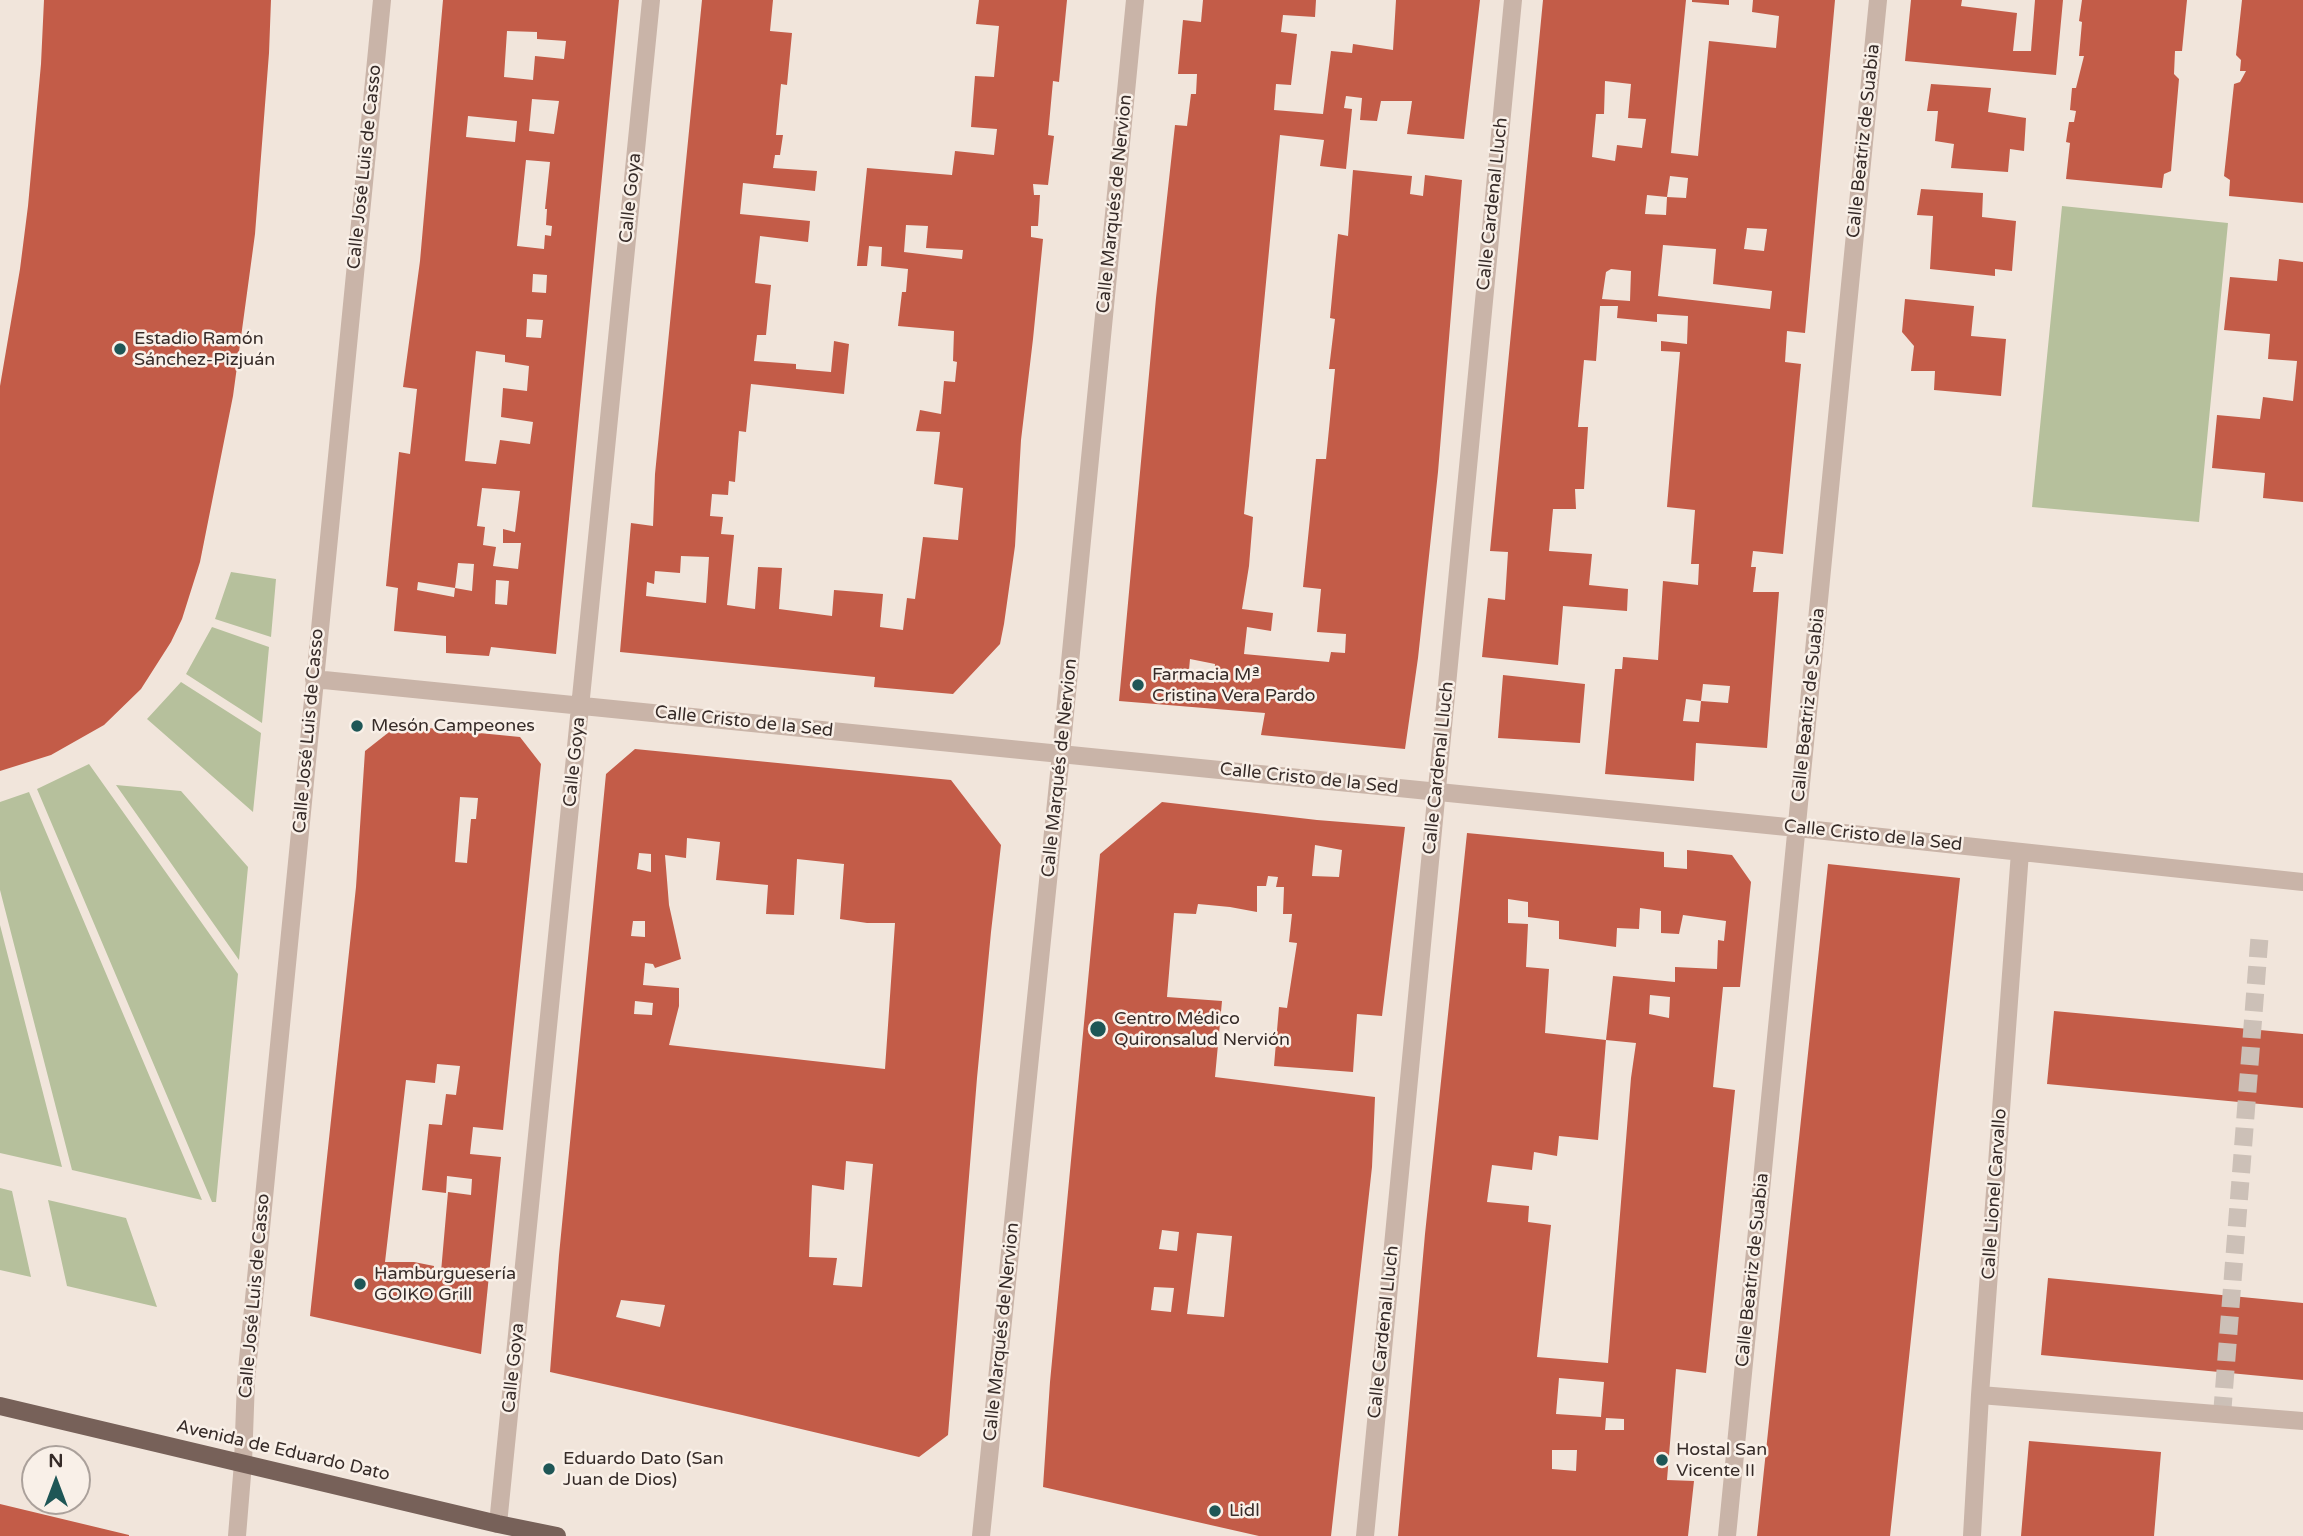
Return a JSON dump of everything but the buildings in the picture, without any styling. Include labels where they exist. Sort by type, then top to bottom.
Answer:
[{"type":"main road","name":"Avenida de Eduardo Dato","points":[[0,1406],[557,1536]]},
{"type":"street","name":"Calle José Luis de Casso","points":[[237,1536],[246,1380],[382,0]]},
{"type":"street","name":"Calle Goya","points":[[498,1524],[651,0]]},
{"type":"street","name":"Calle Marqués de Nervion","points":[[981,1536],[1135,0]]},
{"type":"street","name":"Calle Cardenal Lluch","points":[[1364,1536],[1513,0]]},
{"type":"street","name":"Calle Beatriz de Suabia","points":[[1727,1536],[1878,0]]},
{"type":"street","name":"Calle Cristo de la Sed","points":[[314,679],[1797,828],[2303,882]]},
{"type":"street","name":"Calle Lionel Carvallo","points":[[1972,1536],[2020,852]]},
{"type":"street","points":[[1980,1395],[2303,1422]]},
{"type":"green space","points":[[2062,206],[2228,223],[2199,522],[2032,507]]},
{"type":"green space","points":[[231,572],[276,579],[271,637],[215,619]]},
{"type":"green space","points":[[212,627],[269,647],[262,723],[186,674]]},
{"type":"green space","points":[[181,682],[261,733],[253,812],[147,719]]},
{"type":"green space","points":[[89,764],[238,974],[216,1202],[212,1202],[37,789]]},
{"type":"green space","points":[[116,785],[181,791],[248,867],[239,960]]},
{"type":"green space","points":[[29,792],[202,1200],[72,1170],[0,890],[0,802]]},
{"type":"green space","points":[[0,925],[62,1167],[0,1153]]},
{"type":"green space","points":[[0,1188],[12,1191],[31,1277],[0,1270]]},
{"type":"green space","points":[[48,1200],[126,1218],[157,1307],[67,1286]]},
{"type":"tunnel","points":[[2222,1415],[2260,931]]},
{"type":"place","name":"Estadio Ramón Sánchez-Pizjuán","points":[[120,349]]},
{"type":"place","name":"Farmacia Mª Cristina Vera Pardo","points":[[1138,685]]},
{"type":"place","name":"Mesón Campeones","points":[[357,726]]},
{"type":"place","name":"Centro Médico Quironsalud Nervión","points":[[1098,1029]]},
{"type":"place","name":"Hamburguesería GOIKO Grill","points":[[360,1284]]},
{"type":"place","name":"Hostal San Vicente II","points":[[1662,1460]]},
{"type":"place","name":"Eduardo Dato (San Juan de Dios)","points":[[549,1469]]},
{"type":"place","name":"Lidl","points":[[1215,1511]]}]
